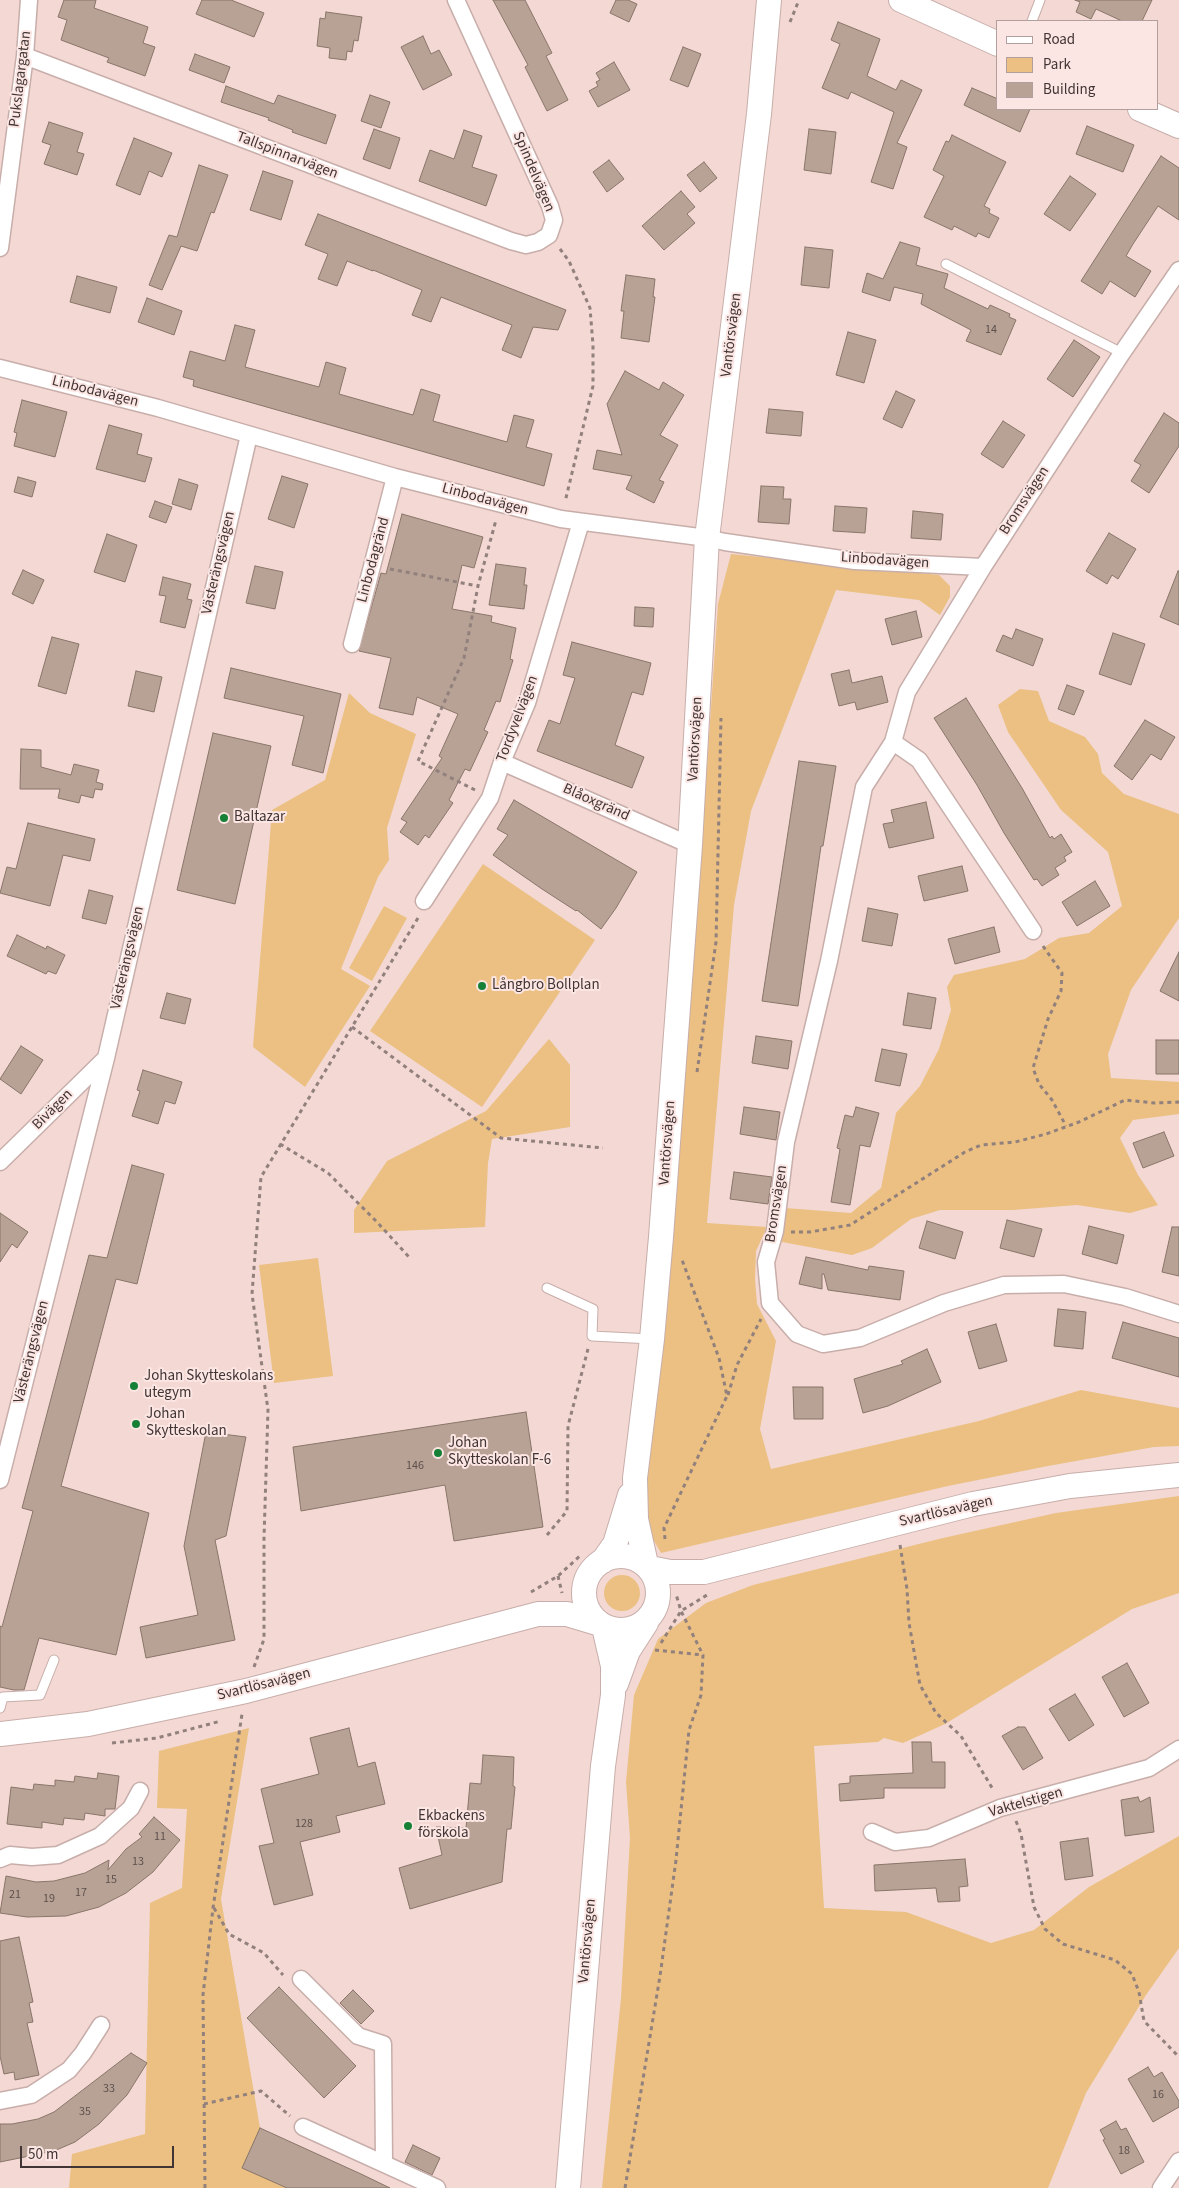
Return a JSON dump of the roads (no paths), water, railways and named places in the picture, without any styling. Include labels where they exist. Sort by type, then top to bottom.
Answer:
[{"type":"street","name":"Pukslagargatan","points":[[0,248],[25,56],[29,0]]},
{"type":"street","name":"Spindelvägen","points":[[456,0],[550,206],[554,220],[548,235]]},
{"type":"street","name":"Vantörsvägen","points":[[648,1566],[636,1519],[635,1478],[652,1339],[690,845],[707,538],[759,114],[769,0]]},
{"type":"street","points":[[901,0],[996,43]]},
{"type":"street","name":"Tallspinnarvägen","points":[[25,56],[511,241],[526,245],[538,242],[548,235]]},
{"type":"street","points":[[1142,110],[1179,126]]},
{"type":"street","name":"Bromsvägen","points":[[1179,270],[1122,353],[982,567],[907,692],[893,742],[864,787],[829,962],[786,1142],[775,1231],[766,1262],[770,1303],[797,1334],[824,1344],[860,1338],[944,1303],[1004,1285],[1064,1284],[1125,1297],[1179,1314]]},
{"type":"street","name":"Linbodavägen","points":[[0,368],[158,408],[395,477],[560,520],[707,538],[854,560],[982,567]]},
{"type":"street","name":"Västerängsvägen","points":[[0,1480],[106,1058],[249,435]]},
{"type":"street","name":"Linbodagränd","points":[[352,644],[395,477]]},
{"type":"street","name":"Tordyvelvägen","points":[[424,901],[490,798],[502,762],[527,703],[581,522]]},
{"type":"street","points":[[893,742],[919,760],[1032,931]]},
{"type":"street","name":"Blåoxgränd","points":[[502,762],[690,845]]},
{"type":"street","name":"Bivägen","points":[[0,1162],[106,1058]]},
{"type":"street","name":"Svartlösavägen","points":[[648,1566],[670,1572],[689,1573],[718,1569],[973,1504],[1070,1486],[1179,1476]]},
{"type":"street","name":"Vantörsvägen","points":[[598,1565],[614,1544],[635,1478]]},
{"type":"street","points":[[614,1556],[627,1556],[648,1566],[659,1589],[658,1602],[649,1618],[635,1629],[622,1631],[600,1625],[585,1604],[584,1591],[587,1579],[598,1565],[614,1556]]},
{"type":"street","name":"Svartlösavägen","points":[[524,1617],[563,1597],[598,1565]]},
{"type":"street","name":"Svartlösavägen","points":[[649,1618],[676,1592],[692,1581],[718,1569]]},
{"type":"street","name":"Svartlösavägen","points":[[0,1734],[88,1724],[246,1691],[545,1613],[567,1614],[600,1625]]},
{"type":"street","name":"Vantörsvägen","points":[[613,1695],[628,1651],[649,1618]]},
{"type":"street","name":"Vantörsvägen","points":[[568,2188],[603,1766],[613,1695],[613,1666],[600,1625]]},
{"type":"street","name":"Vaktelstigen","points":[[872,1832],[895,1842],[929,1838],[1010,1805],[1149,1768],[1179,1749]]},
{"type":"street","points":[[0,1860],[10,1855],[32,1857],[58,1855],[84,1844],[100,1836],[117,1822],[131,1808],[140,1791]]},
{"type":"street","points":[[301,1979],[358,2036],[383,2044],[384,2163]]},
{"type":"street","points":[[0,2101],[31,2095],[69,2070],[102,2025]]},
{"type":"street","points":[[303,2127],[437,2188]]},
{"type":"street","points":[[1161,2188],[1179,2161]]},
{"type":"lane","points":[[1032,20],[1040,0]]},
{"type":"lane","points":[[946,264],[1122,353]]},
{"type":"lane","points":[[548,1288],[593,1309],[592,1336],[652,1339]]},
{"type":"lane","points":[[0,1708],[3,1697],[40,1695],[54,1660]]},
{"type":"place","name":"Baltazar","points":[[224,818]]},
{"type":"place","name":"Långbro Bollplan","points":[[482,986]]},
{"type":"place","name":"Johan Skytteskolans utegym","points":[[134,1386]]},
{"type":"place","name":"Johan Skytteskolan","points":[[136,1424]]},
{"type":"place","name":"Johan Skytteskolan F-6","points":[[438,1453]]},
{"type":"place","name":"Ekbackens förskola","points":[[408,1826]]}]
